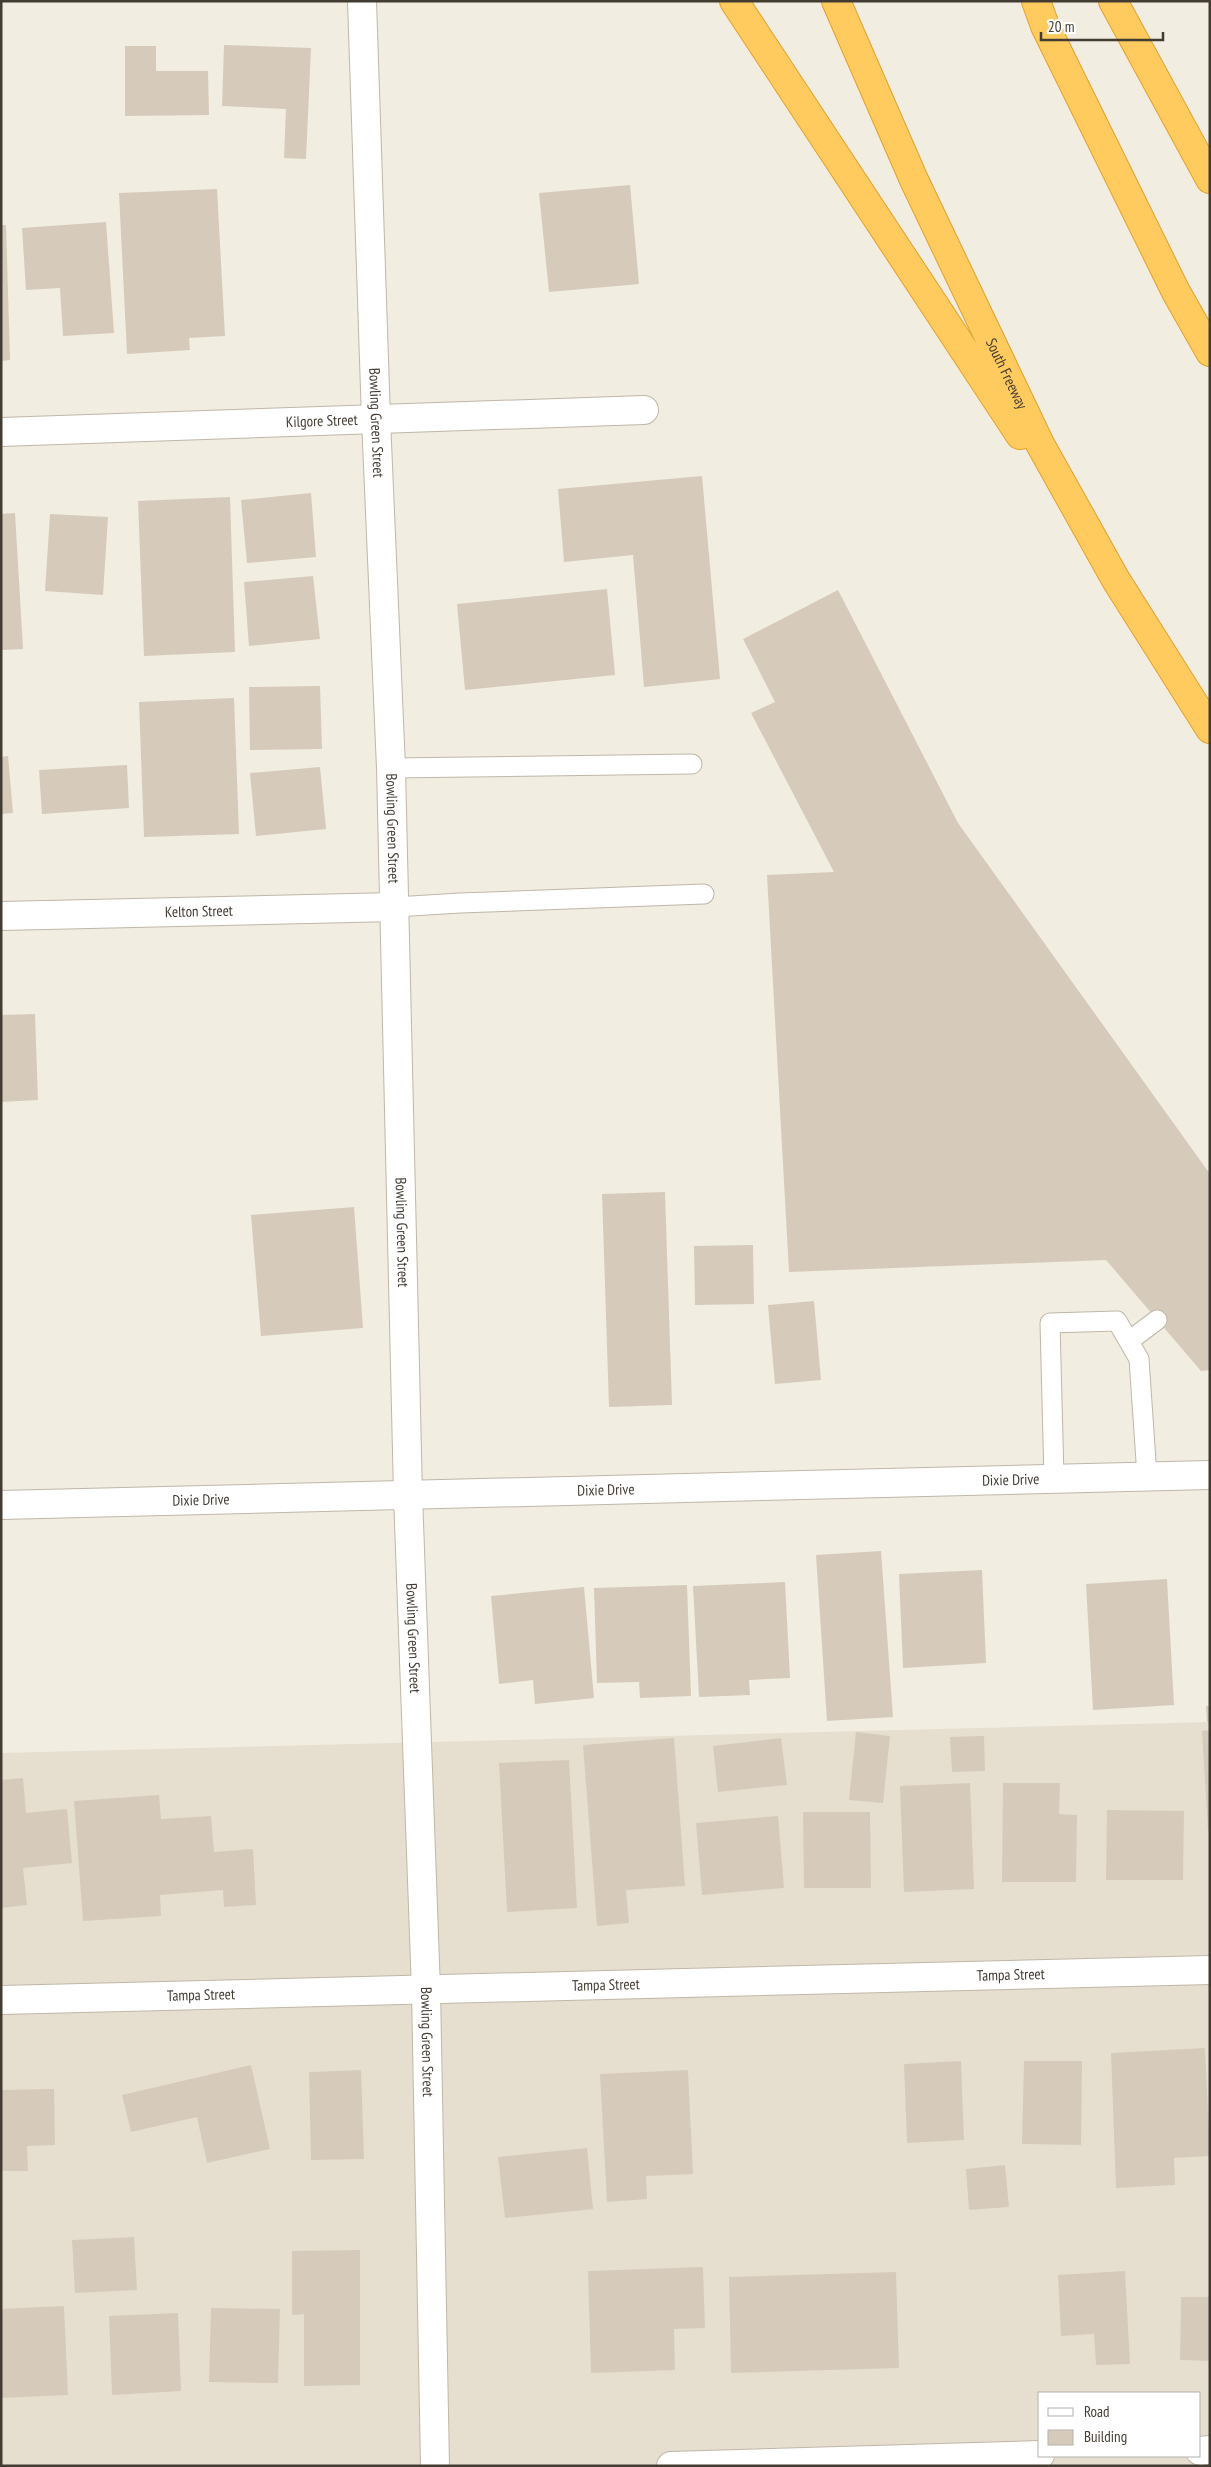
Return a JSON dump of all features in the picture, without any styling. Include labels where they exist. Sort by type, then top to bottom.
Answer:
[{"type":"highway","points":[[734,1],[1116,580]]},
{"type":"highway","name":"South Freeway","points":[[836,1],[914,180],[1040,444],[1116,580],[1210,729]]},
{"type":"highway","points":[[1036,1],[1045,26],[1176,292],[1210,352]]},
{"type":"highway","points":[[1113,1],[1210,179]]},
{"type":"street","name":"Bowling Green Street","points":[[362,1],[390,768],[408,1495],[426,1990],[435,2466]]},
{"type":"street","name":"Kilgore Street","points":[[1,432],[644,410]]},
{"type":"street","name":"Kelton Street","points":[[1,916],[394,908]]},
{"type":"street","name":"Dixie Drive","points":[[1,1505],[1210,1475]]},
{"type":"street","name":"Tampa Street","points":[[1,2000],[1210,1970]]},
{"type":"street","points":[[671,2466],[1038,2455]]},
{"type":"lane","points":[[390,768],[692,764]]},
{"type":"lane","points":[[394,908],[460,903],[704,894]]},
{"type":"lane","points":[[1129,1341],[1157,1320]]},
{"type":"lane","points":[[1054,1478],[1050,1322],[1117,1321],[1139,1359],[1147,1476]]},
{"type":"shaded area","points":[[1210,1722],[1210,2466],[1,2466],[1,1753]]},
{"type":"building","points":[[224,45],[311,48],[306,159],[284,158],[286,109],[222,106]]},
{"type":"building","points":[[125,46],[156,46],[156,71],[208,71],[209,115],[125,116]]},
{"type":"building","points":[[630,185],[639,284],[549,292],[539,193]]},
{"type":"building","points":[[217,189],[225,336],[189,338],[190,350],[127,354],[119,193]]},
{"type":"building","points":[[106,222],[114,333],[63,336],[60,288],[26,290],[22,228]]},
{"type":"building","points":[[1,225],[6,225],[10,360],[1,361]]},
{"type":"building","points":[[702,476],[720,679],[644,687],[633,555],[564,562],[558,489]]},
{"type":"building","points":[[311,493],[316,557],[247,563],[241,500]]},
{"type":"building","points":[[230,497],[235,652],[144,656],[138,501]]},
{"type":"building","points":[[15,513],[23,649],[1,650],[1,514]]},
{"type":"building","points":[[50,514],[108,517],[103,595],[45,591]]},
{"type":"building","points":[[313,576],[320,639],[249,646],[244,582]]},
{"type":"building","points":[[607,589],[615,675],[465,690],[457,604]]},
{"type":"building","points":[[838,590],[958,823],[1210,1174],[1210,1370],[1201,1371],[1106,1260],[789,1272],[767,875],[834,872],[751,713],[775,702],[743,639]]},
{"type":"building","points":[[320,686],[322,749],[250,750],[249,687]]},
{"type":"building","points":[[234,698],[239,834],[144,837],[139,702]]},
{"type":"building","points":[[8,756],[13,813],[1,814],[1,757]]},
{"type":"building","points":[[127,765],[129,808],[42,814],[39,770]]},
{"type":"building","points":[[320,767],[326,829],[256,836],[250,773]]},
{"type":"building","points":[[35,1014],[38,1100],[1,1102],[1,1015]]},
{"type":"building","points":[[665,1192],[672,1405],[609,1407],[602,1194]]},
{"type":"building","points":[[354,1207],[363,1328],[261,1336],[251,1215]]},
{"type":"building","points":[[753,1245],[754,1304],[695,1305],[694,1246]]},
{"type":"building","points":[[814,1301],[821,1380],[775,1384],[768,1305]]},
{"type":"building","points":[[881,1551],[893,1717],[827,1721],[816,1555]]},
{"type":"building","points":[[982,1570],[986,1663],[903,1668],[899,1574]]},
{"type":"building","points":[[1167,1579],[1174,1705],[1093,1710],[1086,1584]]},
{"type":"building","points":[[785,1582],[790,1678],[749,1680],[750,1695],[699,1697],[693,1586]]},
{"type":"building","points":[[687,1585],[691,1696],[640,1698],[639,1682],[597,1683],[594,1588]]},
{"type":"building","points":[[584,1587],[594,1698],[535,1704],[533,1680],[499,1684],[491,1596]]},
{"type":"building","points":[[1206,1706],[1210,1706],[1210,1722],[1207,1722]]},
{"type":"building","points":[[1210,1730],[1210,1830],[1208,1830],[1202,1731]]},
{"type":"building","points":[[856,1732],[890,1736],[883,1803],[849,1800]]},
{"type":"building","points":[[984,1736],[985,1771],[952,1772],[950,1737]]},
{"type":"building","points":[[674,1738],[685,1886],[626,1890],[629,1923],[597,1926],[583,1745]]},
{"type":"building","points":[[781,1738],[787,1785],[718,1792],[713,1746]]},
{"type":"building","points":[[569,1760],[577,1908],[507,1912],[499,1763]]},
{"type":"building","points":[[23,1778],[26,1813],[67,1809],[72,1863],[23,1868],[27,1905],[1,1908],[1,1780]]},
{"type":"building","points":[[970,1783],[974,1889],[904,1892],[900,1786]]},
{"type":"building","points":[[1003,1783],[1060,1783],[1059,1814],[1077,1815],[1076,1882],[1002,1882]]},
{"type":"building","points":[[159,1795],[161,1819],[211,1816],[214,1852],[253,1849],[256,1905],[224,1907],[223,1890],[160,1895],[161,1916],[83,1921],[74,1801]]},
{"type":"building","points":[[1107,1810],[1184,1811],[1183,1880],[1106,1880]]},
{"type":"building","points":[[803,1812],[870,1812],[871,1888],[804,1888]]},
{"type":"building","points":[[778,1816],[784,1888],[702,1895],[696,1823]]},
{"type":"building","points":[[1205,2048],[1210,2156],[1174,2158],[1175,2185],[1116,2188],[1111,2053]]},
{"type":"building","points":[[961,2061],[964,2140],[907,2143],[904,2064]]},
{"type":"building","points":[[1024,2061],[1082,2061],[1081,2145],[1022,2144]]},
{"type":"building","points":[[251,2065],[270,2149],[207,2163],[197,2117],[131,2132],[122,2095]]},
{"type":"building","points":[[361,2070],[364,2159],[311,2160],[309,2072]]},
{"type":"building","points":[[688,2070],[693,2174],[646,2176],[647,2199],[607,2202],[600,2074]]},
{"type":"building","points":[[54,2089],[55,2145],[27,2146],[28,2171],[1,2171],[1,2090]]},
{"type":"building","points":[[587,2148],[593,2209],[505,2218],[498,2157]]},
{"type":"building","points":[[1005,2165],[1009,2207],[969,2210],[966,2169]]},
{"type":"building","points":[[134,2237],[137,2290],[75,2293],[72,2240]]},
{"type":"building","points":[[360,2250],[360,2385],[304,2386],[304,2314],[292,2315],[292,2251]]},
{"type":"building","points":[[703,2267],[705,2328],[674,2329],[675,2370],[591,2373],[588,2271]]},
{"type":"building","points":[[1125,2271],[1130,2364],[1096,2365],[1094,2334],[1061,2336],[1058,2275]]},
{"type":"building","points":[[896,2272],[899,2368],[731,2373],[729,2277]]},
{"type":"building","points":[[1181,2297],[1210,2297],[1210,2361],[1180,2360]]},
{"type":"building","points":[[64,2306],[68,2395],[1,2398],[1,2309]]},
{"type":"building","points":[[211,2308],[280,2309],[278,2383],[209,2382]]},
{"type":"building","points":[[178,2313],[181,2391],[112,2395],[109,2316]]}]
